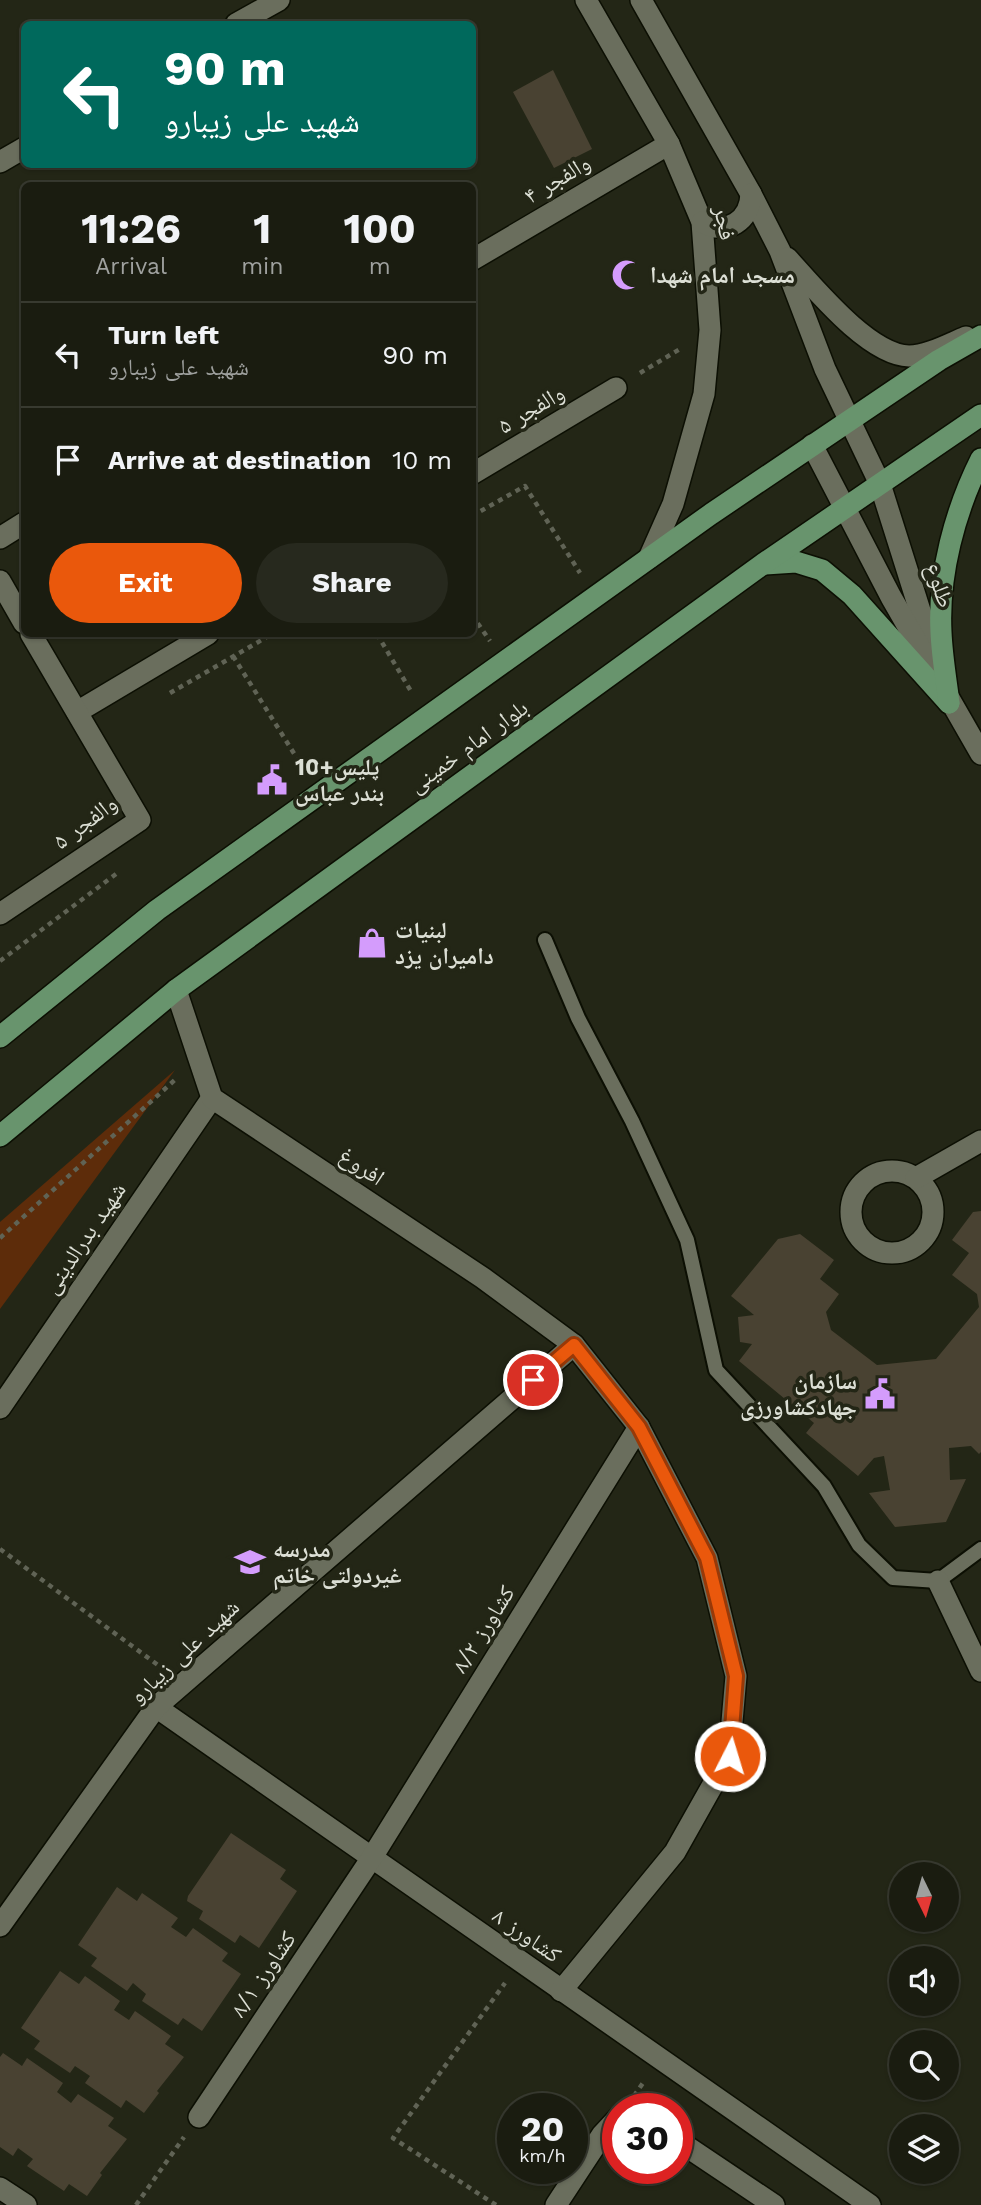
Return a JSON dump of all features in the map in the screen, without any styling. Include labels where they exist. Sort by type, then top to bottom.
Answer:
[{"type":"main road","name":"بلوار امام خمینی","points":[[0,1037],[157,910],[649,558],[812,445],[981,334]]},
{"type":"main road","name":"بلوار امام خمینی","points":[[0,1136],[176,990],[763,564],[981,415]]},
{"type":"main road","points":[[949,703],[941,633],[942,590],[967,488],[981,459]]},
{"type":"main road","points":[[763,564],[796,562],[822,570],[852,595],[949,703]]},
{"type":"street","points":[[241,21],[279,0]]},
{"type":"street","name":"فجر","points":[[586,0],[669,144],[702,222],[710,330],[704,394],[694,439],[674,504],[649,558]]},
{"type":"street","name":"فجر","points":[[641,0],[751,194],[780,251],[825,369],[851,421]]},
{"type":"street","name":"والفجر ۴","points":[[476,258],[669,144]]},
{"type":"street","points":[[0,162],[21,150]]},
{"type":"street","points":[[702,222],[711,227],[732,226],[747,214],[751,194]]},
{"type":"street","points":[[780,251],[855,330],[887,350],[908,356],[981,334]]},
{"type":"street","name":"والفجر ۵","points":[[476,472],[616,388]]},
{"type":"street","name":"طلوع","points":[[851,421],[880,484],[949,703]]},
{"type":"street","name":"طلوع","points":[[812,445],[949,703],[981,754]]},
{"type":"street","points":[[0,538],[21,525]]},
{"type":"street","points":[[0,581],[21,618]]},
{"type":"street","name":"والفجر ۵","points":[[0,914],[140,820],[33,637]]},
{"type":"street","points":[[77,712],[203,637]]},
{"type":"street","points":[[176,990],[212,1098]]},
{"type":"street","name":"افروغ","points":[[212,1098],[483,1278],[574,1345],[639,1427],[707,1558],[736,1676],[730,1756],[675,1852],[561,1991]]},
{"type":"street","name":"شهید بدرالدینی","points":[[0,1408],[212,1098]]},
{"type":"street","points":[[916,1178],[981,1141]]},
{"type":"street","name":"شهید علی زیبارو","points":[[0,1926],[156,1707],[574,1345]]},
{"type":"street","name":"کشاورز ۸/۲","points":[[371,1859],[639,1427]]},
{"type":"street","points":[[938,1581],[981,1671]]},
{"type":"street","name":"کشاورز ۸","points":[[156,1707],[870,2205]]},
{"type":"street","name":"کشاورز ۸/۱","points":[[199,2117],[371,1859]]},
{"type":"street","points":[[556,2205],[602,2135]]},
{"type":"street","points":[[693,2151],[774,2205]]},
{"type":"street","points":[[0,2188],[26,2205]]},
{"type":"lane","points":[[545,940],[578,1018],[632,1121],[687,1240],[716,1370],[824,1486],[859,1545],[892,1578],[938,1581],[981,1549]]},
{"type":"path","points":[[616,388],[710,330]]},
{"type":"path","points":[[476,514],[525,486],[596,597]]},
{"type":"path","points":[[379,637],[427,717]]},
{"type":"path","points":[[233,656],[319,794]]},
{"type":"path","points":[[0,1238],[199,1059]]},
{"type":"path","points":[[0,1549],[183,1683]]},
{"type":"path","points":[[496,2205],[393,2138],[520,1963]]},
{"type":"path","points":[[136,2205],[199,2117]]},
{"type":"shaded area","points":[[175,1070],[0,1309],[0,1222]]},
{"type":"building","points":[[553,70],[592,149],[554,168],[513,92]]},
{"type":"building","name":"سازمان جهادکشاورزی","points":[[981,1211],[981,1452],[979,1454],[971,1446],[949,1448],[950,1480],[966,1479],[946,1522],[895,1527],[869,1493],[890,1490],[884,1456],[874,1458],[858,1476],[806,1433],[814,1423],[739,1361],[752,1344],[740,1342],[738,1317],[754,1315],[731,1296],[778,1239],[800,1234],[834,1260],[820,1279],[839,1294],[826,1312],[831,1330],[877,1365],[936,1359],[979,1307],[977,1294],[952,1275],[969,1253],[952,1240],[973,1212]]},
{"type":"building","points":[[231,1833],[286,1870],[280,1879],[297,1891],[259,1948],[240,1935],[235,1943],[199,1919],[203,1911],[187,1901]]},
{"type":"building","points":[[117,1887],[137,1901],[142,1893],[178,1918],[171,1927],[186,1937],[193,1928],[228,1953],[222,1961],[241,1974],[202,2031],[183,2018],[178,2025],[142,2001],[146,1994],[133,1983],[127,1991],[91,1966],[97,1958],[78,1945]]},
{"type":"building","points":[[60,1971],[79,1984],[85,1976],[120,2001],[114,2010],[129,2020],[135,2011],[171,2036],[165,2044],[184,2057],[157,2091],[159,2093],[144,2113],[126,2100],[121,2108],[85,2083],[90,2076],[75,2066],[70,2073],[34,2049],[40,2041],[21,2028]]},
{"type":"building","points":[[3,2053],[22,2066],[27,2058],[63,2083],[57,2092],[71,2103],[78,2094],[114,2118],[108,2126],[127,2139],[100,2173],[102,2175],[87,2196],[69,2184],[64,2191],[27,2166],[33,2159],[18,2148],[13,2156],[0,2147],[0,2057]]},
{"type":"place","name":"مسجد امام شهدا","points":[[627,275]]},
{"type":"place","name":"پليس+10 بندر عباس","points":[[272,780]]},
{"type":"place","name":"لبنیات دامیران یزد","points":[[372,943]]},
{"type":"place","name":"سازمان جهادکشاورزی","points":[[880,1394]]},
{"type":"place","name":"مدرسه غیردولتی خاتم","points":[[250,1562]]},
{"type":"route","points":[[533,1380],[574,1345],[639,1427],[707,1558],[736,1676],[730,1756]]}]
